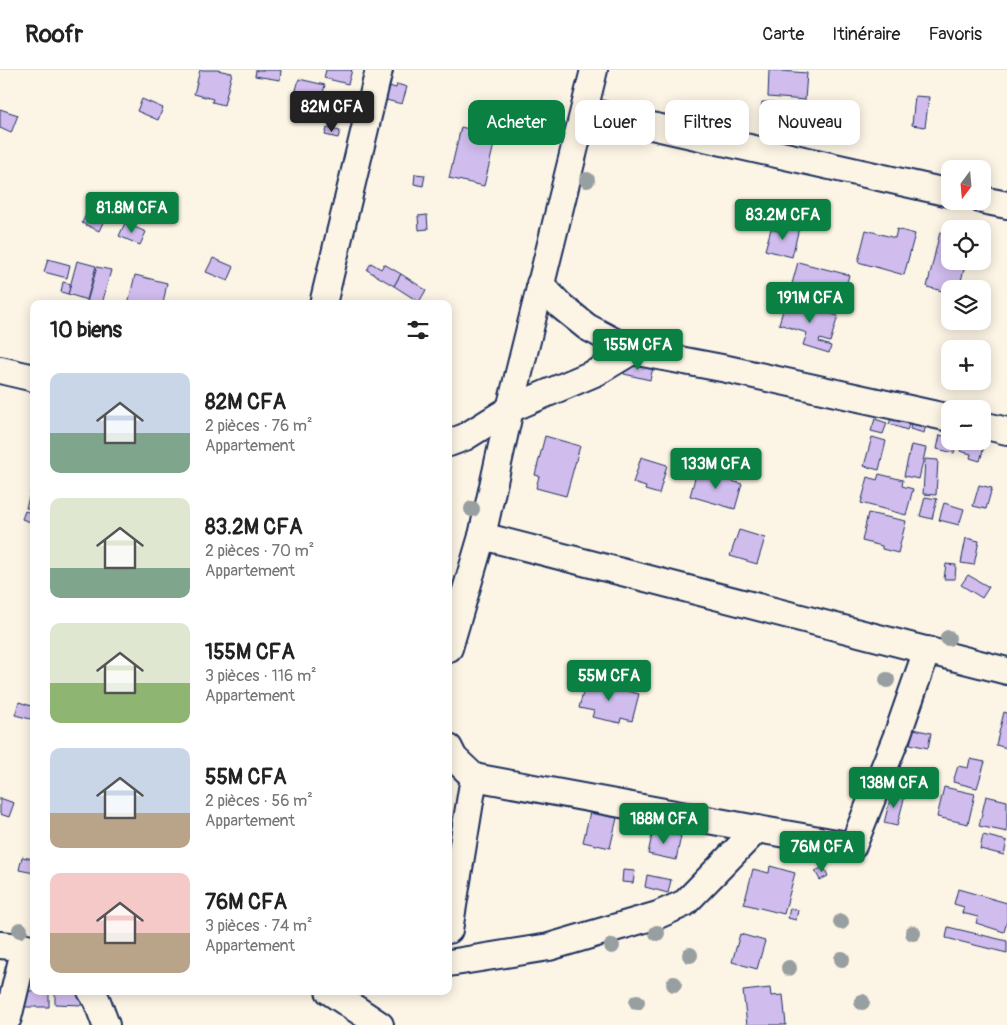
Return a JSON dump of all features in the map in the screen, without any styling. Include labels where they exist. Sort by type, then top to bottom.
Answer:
[{"type":"street","points":[[324,300],[379,70]]},
{"type":"street","points":[[587,100],[594,70]]},
{"type":"street","points":[[655,127],[941,191]]},
{"type":"street","points":[[452,638],[482,536],[540,284],[576,145]]},
{"type":"street","points":[[991,202],[1007,205]]},
{"type":"street","points":[[540,284],[561,306],[587,327],[632,351],[727,369],[941,416]]},
{"type":"street","points":[[452,442],[465,437],[510,409],[597,372],[632,351]]},
{"type":"street","points":[[0,370],[30,377]]},
{"type":"street","points":[[991,427],[1007,431]]},
{"type":"street","points":[[482,536],[1007,671]]},
{"type":"street","points":[[452,754],[474,777],[853,846],[898,734],[927,650]]},
{"type":"street","points":[[452,912],[474,777]]},
{"type":"street","points":[[452,963],[549,948],[658,915],[685,903],[757,829]]},
{"type":"street","points":[[1,1025],[8,1018],[20,947]]},
{"type":"street","points":[[93,995],[106,1025]]},
{"type":"street","points":[[335,995],[380,1025]]},
{"type":"building","points":[[200,70],[217,70],[232,73],[224,105],[212,102],[213,99],[194,94]]},
{"type":"building","points":[[256,70],[281,70],[280,80],[255,76]]},
{"type":"building","points":[[326,70],[352,70],[348,84],[324,78]]},
{"type":"building","points":[[769,70],[807,73],[805,100],[768,97]]},
{"type":"building","points":[[299,79],[325,85],[321,101],[295,94]]},
{"type":"building","points":[[382,84],[396,88],[397,84],[407,87],[402,104],[378,98]]},
{"type":"building","points":[[915,96],[929,97],[925,127],[912,125]]},
{"type":"building","points":[[142,99],[163,108],[158,120],[137,111]]},
{"type":"building","points":[[0,109],[18,115],[11,133],[0,128]]},
{"type":"building","points":[[461,127],[468,129],[468,145],[494,145],[484,186],[449,178]]},
{"type":"building","points":[[327,128],[340,131],[338,138],[325,135]]},
{"type":"building","points":[[415,174],[425,175],[423,186],[414,184]]},
{"type":"building","points":[[750,207],[762,210],[760,219],[748,216]]},
{"type":"building","points":[[89,208],[106,216],[99,231],[82,223]]},
{"type":"building","points":[[427,215],[428,229],[419,230],[418,216]]},
{"type":"building","points":[[125,223],[146,232],[140,245],[119,236]]},
{"type":"building","points":[[787,225],[799,228],[792,257],[765,250],[771,229],[785,233]]},
{"type":"building","points":[[897,229],[915,234],[904,275],[858,262],[866,230],[895,238]]},
{"type":"building","points":[[940,232],[941,270],[964,270],[961,280],[941,280],[941,291],[927,287]]},
{"type":"building","points":[[213,258],[234,267],[228,281],[206,272]]},
{"type":"building","points":[[48,259],[70,265],[67,278],[44,272]]},
{"type":"building","points":[[77,261],[96,266],[87,300],[68,294]]},
{"type":"building","points":[[798,262],[849,275],[841,305],[790,291]]},
{"type":"building","points":[[371,263],[381,269],[384,264],[401,274],[394,286],[367,270]]},
{"type":"building","points":[[97,267],[111,270],[103,300],[88,300]]},
{"type":"building","points":[[401,274],[426,290],[420,300],[416,300],[394,286]]},
{"type":"building","points":[[135,275],[167,283],[164,300],[129,300]]},
{"type":"building","points":[[63,282],[71,284],[68,294],[61,292]]},
{"type":"building","points":[[786,300],[838,316],[830,342],[820,339],[819,342],[831,346],[829,353],[803,345],[807,333],[779,324]]},
{"type":"building","points":[[626,362],[653,368],[650,380],[624,374]]},
{"type":"building","points":[[914,413],[928,417],[924,433],[910,429]]},
{"type":"building","points":[[893,414],[911,419],[907,430],[889,424]]},
{"type":"building","points":[[875,419],[887,423],[883,434],[871,431]]},
{"type":"building","points":[[940,435],[941,450],[937,449]]},
{"type":"building","points":[[545,436],[580,446],[566,496],[536,488],[539,476],[535,475]]},
{"type":"building","points":[[872,437],[886,441],[879,470],[864,466]]},
{"type":"building","points":[[911,445],[926,448],[919,479],[904,476]]},
{"type":"building","points":[[941,450],[955,450],[954,453]]},
{"type":"building","points":[[983,450],[980,461],[970,458],[971,454],[960,451]]},
{"type":"building","points":[[641,457],[667,465],[659,494],[645,490],[646,487],[633,483]]},
{"type":"building","points":[[925,459],[938,460],[936,495],[923,494]]},
{"type":"building","points":[[697,471],[742,484],[735,509],[690,496]]},
{"type":"building","points":[[879,474],[903,480],[902,486],[913,489],[906,515],[861,503],[868,477],[877,480]]},
{"type":"building","points":[[979,485],[992,488],[986,509],[973,506]]},
{"type":"building","points":[[30,493],[30,508],[26,508]]},
{"type":"building","points":[[925,497],[937,499],[932,519],[920,516]]},
{"type":"building","points":[[944,503],[964,509],[959,525],[939,520]]},
{"type":"building","points":[[25,511],[30,513],[30,522],[22,519]]},
{"type":"building","points":[[868,513],[906,521],[898,553],[882,549],[882,546],[862,541]]},
{"type":"building","points":[[739,530],[765,538],[757,564],[730,556]]},
{"type":"building","points":[[966,538],[979,541],[974,565],[961,563]]},
{"type":"building","points":[[946,564],[956,565],[955,579],[944,579]]},
{"type":"building","points":[[968,575],[989,587],[982,598],[961,585]]},
{"type":"building","points":[[586,681],[639,694],[632,721],[621,718],[620,723],[592,717],[594,711],[579,708]]},
{"type":"building","points":[[19,702],[30,706],[30,719],[15,715]]},
{"type":"building","points":[[1004,712],[1007,713],[1007,748],[996,745]]},
{"type":"building","points":[[914,729],[931,733],[928,748],[910,744]]},
{"type":"building","points":[[970,759],[985,762],[977,788],[953,782],[958,766],[968,768]]},
{"type":"building","points":[[944,787],[975,794],[968,824],[937,817]]},
{"type":"building","points":[[892,791],[905,795],[897,826],[884,823]]},
{"type":"building","points":[[986,796],[1007,801],[1007,832],[979,826]]},
{"type":"building","points":[[0,798],[14,803],[9,817],[0,814]]},
{"type":"building","points":[[590,812],[617,818],[610,848],[583,842]]},
{"type":"building","points":[[653,830],[681,836],[676,860],[648,854]]},
{"type":"building","points":[[983,835],[1007,841],[1004,855],[980,849]]},
{"type":"building","points":[[22,857],[30,858],[30,872],[19,870]]},
{"type":"building","points":[[770,866],[795,873],[784,914],[744,904],[753,869],[769,873]]},
{"type":"building","points":[[824,867],[828,876],[820,880],[815,871]]},
{"type":"building","points":[[623,870],[635,871],[633,883],[622,882]]},
{"type":"building","points":[[647,875],[671,880],[668,893],[645,887]]},
{"type":"building","points":[[958,889],[1007,903],[1007,921],[1004,932],[976,923],[978,917],[962,913],[964,907],[954,904]]},
{"type":"building","points":[[790,908],[798,910],[796,920],[788,918]]},
{"type":"building","points":[[948,927],[1007,941],[1007,953],[946,938]]},
{"type":"building","points":[[740,934],[765,941],[757,969],[732,962]]},
{"type":"building","points":[[770,988],[771,996],[783,995],[786,1025],[747,1025],[743,991]]},
{"type":"building","points":[[25,991],[30,991],[30,995],[49,995],[49,1007],[24,1007]]},
{"type":"building","points":[[55,995],[82,995],[82,1005],[55,1004]]}]
